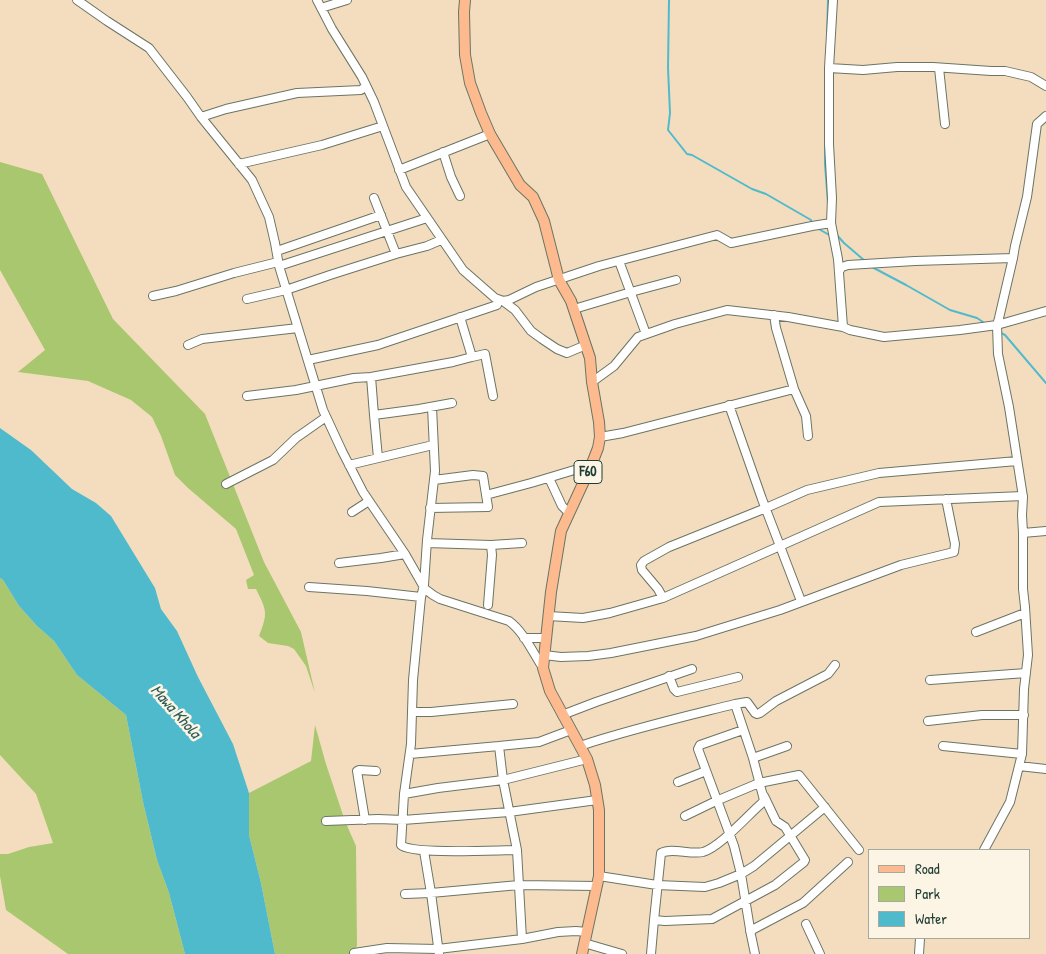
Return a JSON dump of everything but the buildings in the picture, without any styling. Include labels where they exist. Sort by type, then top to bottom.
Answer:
[{"type":"main road","name":"F60","points":[[465,0],[464,32],[470,83],[490,134],[520,185],[532,197],[544,221],[559,280],[571,301],[590,358],[599,422],[600,437],[598,448],[561,532],[548,616],[543,668],[550,691],[587,759],[595,785],[598,810],[598,876],[582,954]]},
{"type":"street","points":[[77,0],[149,48],[252,180],[269,217],[286,290],[326,417],[369,502],[406,554],[428,592],[440,599],[509,621],[518,629],[543,668]]},
{"type":"street","points":[[317,0],[374,102],[406,187],[463,270],[495,298],[515,310],[531,331],[542,340],[567,353],[586,345]]},
{"type":"street","points":[[321,8],[347,0]]},
{"type":"street","points":[[833,0],[829,68],[831,223],[838,260],[843,327]]},
{"type":"street","points":[[829,68],[852,70],[912,67],[1008,72],[1031,77],[1046,86]]},
{"type":"street","points":[[939,68],[945,124]]},
{"type":"street","points":[[201,117],[226,109],[297,93],[361,90],[366,86]]},
{"type":"street","points":[[985,849],[1010,802],[1020,766],[1028,655],[1023,589],[1023,496],[1009,407],[998,354],[997,324],[1027,197],[1037,124],[1046,116]]},
{"type":"street","points":[[239,164],[322,145],[383,126]]},
{"type":"street","points":[[399,170],[490,134]]},
{"type":"street","points":[[443,152],[460,196]]},
{"type":"street","points":[[374,198],[396,254]]},
{"type":"street","points":[[277,251],[381,215]]},
{"type":"street","points":[[152,296],[176,291],[234,273],[279,264],[427,218]]},
{"type":"street","points":[[308,360],[378,344],[460,317],[501,301],[509,300],[536,287],[599,266],[658,250],[717,235],[731,243],[831,223]]},
{"type":"street","points":[[247,299],[286,290],[330,274],[442,240]]},
{"type":"street","points":[[839,271],[846,265],[1013,258]]},
{"type":"street","points":[[838,260],[846,265]]},
{"type":"street","points":[[619,261],[646,334]]},
{"type":"street","points":[[574,309],[676,280]]},
{"type":"street","points":[[592,382],[614,366],[638,337],[675,324],[727,310],[843,327],[884,337],[960,330],[997,324],[1046,311]]},
{"type":"street","points":[[774,316],[794,389],[806,416],[808,436]]},
{"type":"street","points":[[460,317],[472,357]]},
{"type":"street","points":[[188,345],[202,339],[298,328]]},
{"type":"street","points":[[247,396],[296,390],[354,378],[371,378],[485,354],[493,396]]},
{"type":"street","points":[[371,378],[378,458]]},
{"type":"street","points":[[600,437],[623,433],[794,389]]},
{"type":"street","points":[[374,415],[452,403]]},
{"type":"street","points":[[729,405],[801,601]]},
{"type":"street","points":[[432,407],[434,480],[413,680],[410,754],[404,794],[401,845],[404,848],[424,851],[517,850]]},
{"type":"street","points":[[226,484],[273,460],[296,438],[326,417]]},
{"type":"street","points":[[349,464],[433,445]]},
{"type":"street","points":[[663,598],[642,570],[641,565],[644,560],[669,547],[807,490],[879,473],[1018,461]]},
{"type":"street","points":[[486,495],[591,466]]},
{"type":"street","points":[[430,508],[488,507],[483,476],[434,480]]},
{"type":"street","points":[[549,478],[562,506],[569,513]]},
{"type":"street","points":[[548,616],[583,618],[610,613],[663,598],[879,502],[1023,496]]},
{"type":"street","points":[[544,655],[561,657],[588,656],[662,644],[696,636],[780,610],[901,564],[954,552],[955,544],[946,499]]},
{"type":"street","points":[[352,512],[369,502]]},
{"type":"street","points":[[1023,533],[1046,531]]},
{"type":"street","points":[[427,543],[491,545],[522,543]]},
{"type":"street","points":[[488,605],[491,545]]},
{"type":"street","points":[[340,563],[406,554]]},
{"type":"street","points":[[309,587],[421,597]]},
{"type":"street","points":[[976,632],[1024,613]]},
{"type":"street","points":[[524,638],[546,638]]},
{"type":"street","points":[[580,746],[656,723],[735,704],[747,702],[757,714],[776,701],[828,674],[835,665]]},
{"type":"street","points":[[562,715],[692,669]]},
{"type":"street","points":[[930,680],[1026,673]]},
{"type":"street","points":[[669,676],[677,692],[738,677]]},
{"type":"street","points":[[412,712],[431,712],[513,704]]},
{"type":"street","points":[[651,954],[661,853],[697,853],[705,851],[730,833],[764,800],[735,704]]},
{"type":"street","points":[[928,721],[982,715],[1024,715]]},
{"type":"street","points":[[410,754],[539,742],[571,730]]},
{"type":"street","points":[[743,730],[700,745],[698,749],[716,801],[730,833],[741,874],[755,954]]},
{"type":"street","points":[[498,746],[517,850],[522,939]]},
{"type":"street","points":[[752,758],[787,746]]},
{"type":"street","points":[[943,746],[1022,754]]},
{"type":"street","points":[[404,794],[503,780],[587,759]]},
{"type":"street","points":[[1020,766],[1046,769]]},
{"type":"street","points":[[365,820],[357,771],[376,771]]},
{"type":"street","points":[[678,782],[706,771]]},
{"type":"street","points":[[685,816],[716,801],[798,775],[859,850]]},
{"type":"street","points":[[654,920],[712,918],[775,885],[804,862],[805,860],[791,835],[785,827],[776,821],[761,787]]},
{"type":"street","points":[[326,821],[403,820],[509,812],[597,800]]},
{"type":"street","points":[[598,876],[657,885],[705,887],[719,883],[741,874],[754,866],[825,807]]},
{"type":"street","points":[[424,851],[439,952]]},
{"type":"street","points":[[750,931],[803,903],[848,862]]},
{"type":"street","points":[[405,894],[519,885],[597,886]]},
{"type":"street","points":[[806,924],[820,954]]},
{"type":"street","points":[[354,953],[387,948],[439,952],[558,932],[576,931],[585,938],[622,954]]},
{"type":"street","points":[[919,954],[920,939]]},
{"type":"green space","points":[[0,162],[42,174],[113,319],[205,414],[264,562],[301,632],[315,693],[306,666],[294,649],[288,646],[268,643],[259,636],[265,617],[264,607],[256,589],[248,589],[246,580],[254,575],[236,529],[175,475],[152,417],[131,400],[88,381],[18,372],[45,350],[0,270]]},
{"type":"green space","points":[[0,578],[19,606],[54,641],[77,675],[126,715],[143,802],[157,860],[169,893],[185,954],[68,954],[6,910],[0,876],[0,854],[8,854],[29,847],[53,843],[36,794],[0,755]]},
{"type":"green space","points":[[315,725],[345,821],[356,846],[357,945],[355,954],[275,954],[249,835],[249,793],[311,761]]},
{"type":"water","name":"Mawa Khola","points":[[0,428],[31,450],[72,489],[96,503],[111,516],[155,588],[161,609],[177,631],[198,677],[233,744],[249,793],[249,835],[275,954],[185,954],[169,893],[157,860],[143,802],[126,715],[77,675],[54,641],[19,606],[0,578]]},
{"type":"waterway","points":[[669,0],[668,68],[670,113],[668,130],[687,154],[752,189],[766,194],[811,220],[812,224]]},
{"type":"waterway","points":[[827,40],[828,0]]},
{"type":"waterway","points":[[825,133],[828,203]]},
{"type":"waterway","points":[[817,228],[831,236]]},
{"type":"waterway","points":[[836,234],[865,261]]},
{"type":"waterway","points":[[872,267],[950,310],[977,318],[986,324]]},
{"type":"waterway","points":[[999,332],[1005,335],[1046,383]]}]
